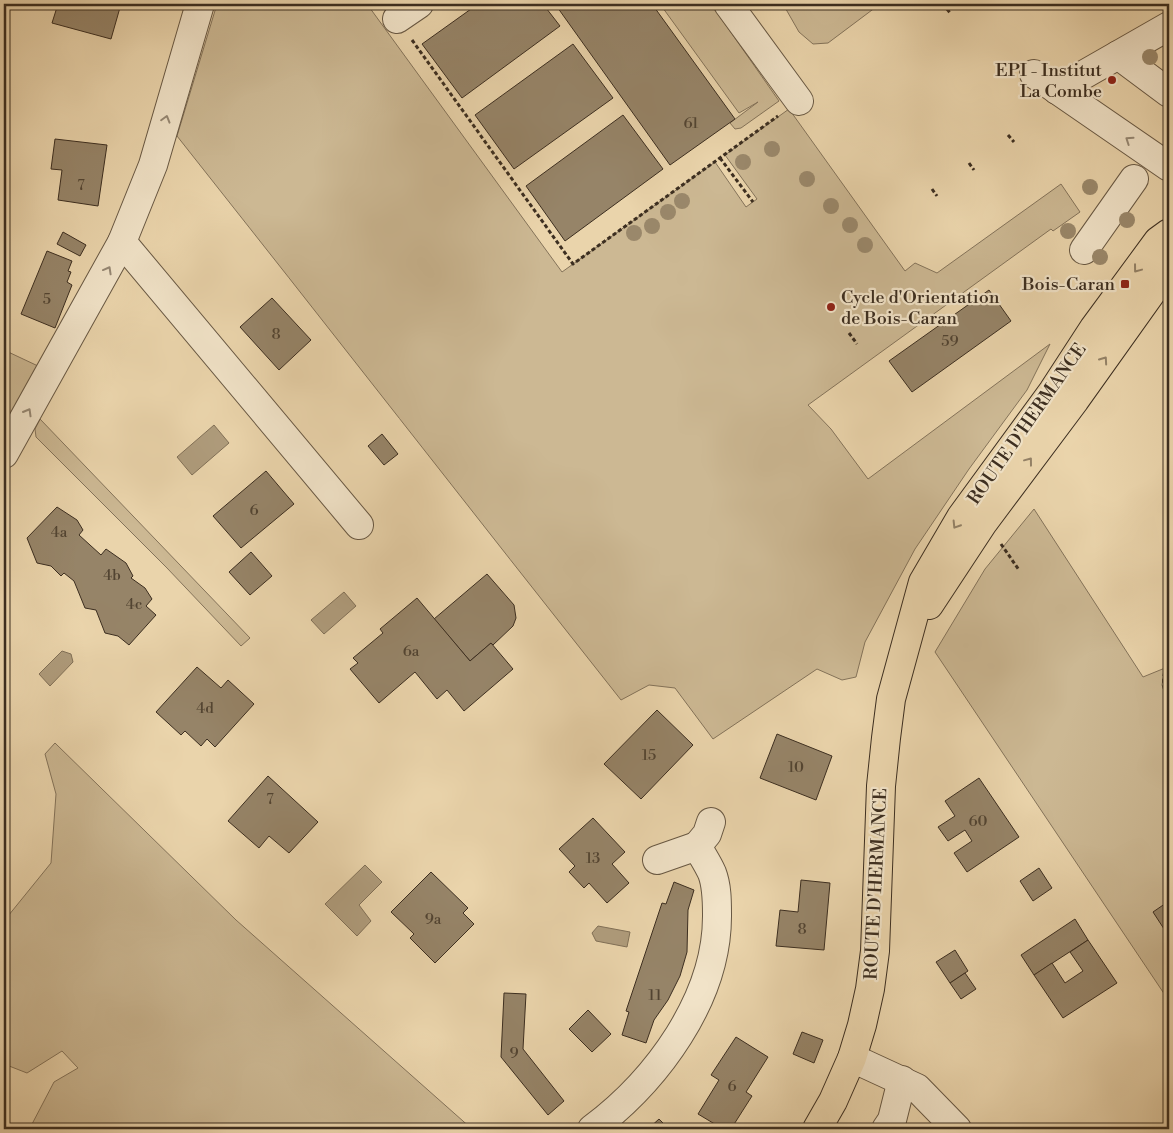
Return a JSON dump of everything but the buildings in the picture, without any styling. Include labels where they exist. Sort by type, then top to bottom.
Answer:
[{"type":"main road","name":"ROUTE D'HERMANCE","points":[[817,1129],[833,1101],[852,1058],[862,1025],[875,951],[881,786],[891,699],[924,582],[961,517],[1053,391],[1126,284],[1158,241],[1169,233]]},
{"type":"main road","name":"ROUTE D'HERMANCE","points":[[911,631],[939,592],[983,523],[1075,400],[1169,268]]},
{"type":"street","points":[[4,454],[122,242],[153,164],[200,4]]},
{"type":"street","points":[[728,4],[799,101]]},
{"type":"street","points":[[1057,90],[1169,26]]},
{"type":"street","points":[[1118,55],[1169,93]]},
{"type":"street","points":[[1034,74],[1169,167]]},
{"type":"street","points":[[1084,250],[1134,180]]},
{"type":"street","points":[[122,242],[359,525]]},
{"type":"street","points":[[657,860],[698,846],[707,834],[711,822]]},
{"type":"street","points":[[592,1129],[613,1113],[651,1074],[682,1028],[700,993],[714,945],[717,897],[712,873],[698,846]]},
{"type":"street","points":[[852,1058],[917,1088],[957,1129]]},
{"type":"street","points":[[886,1129],[892,1120],[902,1080]]},
{"type":"path","points":[[944,4],[951,14]]},
{"type":"path","points":[[408,11],[573,264],[799,101]]},
{"type":"path","points":[[1008,135],[1014,142]]},
{"type":"path","points":[[720,158],[753,202]]},
{"type":"path","points":[[969,163],[974,170]]},
{"type":"path","points":[[932,189],[937,196]]},
{"type":"path","points":[[848,333],[858,344]]},
{"type":"path","points":[[1169,660],[1165,668],[1162,685],[1169,705]]},
{"type":"shaded area","points":[[217,4],[367,4],[562,272],[715,162],[746,207],[757,199],[725,155],[789,109],[905,271],[915,263],[937,273],[1061,184],[1080,212],[1053,231],[1051,229],[808,405],[831,429],[868,479],[1050,344],[1027,390],[969,469],[915,549],[865,642],[856,677],[842,680],[817,669],[713,739],[675,688],[649,685],[621,700],[177,136]]},
{"type":"shaded area","points":[[660,4],[711,4],[779,101],[741,128],[735,129],[730,123],[758,102],[739,113]]},
{"type":"shaded area","points":[[783,4],[880,4],[828,43],[813,44],[799,32]]},
{"type":"shaded area","points":[[4,350],[38,366],[4,425]]},
{"type":"shaded area","points":[[40,419],[250,638],[241,646],[167,568],[36,437],[35,429]]},
{"type":"shaded area","points":[[214,425],[229,443],[192,475],[177,457]]},
{"type":"shaded area","points":[[1034,509],[1143,677],[1165,668],[1162,685],[1169,705],[1169,1001],[935,652],[985,569]]},
{"type":"shaded area","points":[[344,592],[356,606],[324,634],[311,620]]},
{"type":"shaded area","points":[[62,651],[71,654],[73,662],[50,686],[39,674]]},
{"type":"shaded area","points":[[55,743],[236,920],[472,1129],[36,1129],[31,1126],[54,1082],[78,1068],[62,1051],[27,1073],[4,1064],[4,921],[51,863],[56,794],[45,754]]},
{"type":"shaded area","points":[[365,865],[382,882],[359,905],[371,921],[357,936],[325,904]]},
{"type":"shaded area","points":[[598,926],[630,932],[627,947],[596,941],[592,933]]},
{"type":"place","name":"EPI - Institut La Combe","points":[[1112,80]]},
{"type":"place","name":"Bois-Caran","points":[[1125,284]]},
{"type":"place","name":"Cycle d'Orientation de Bois-Caran","points":[[831,307]]}]
